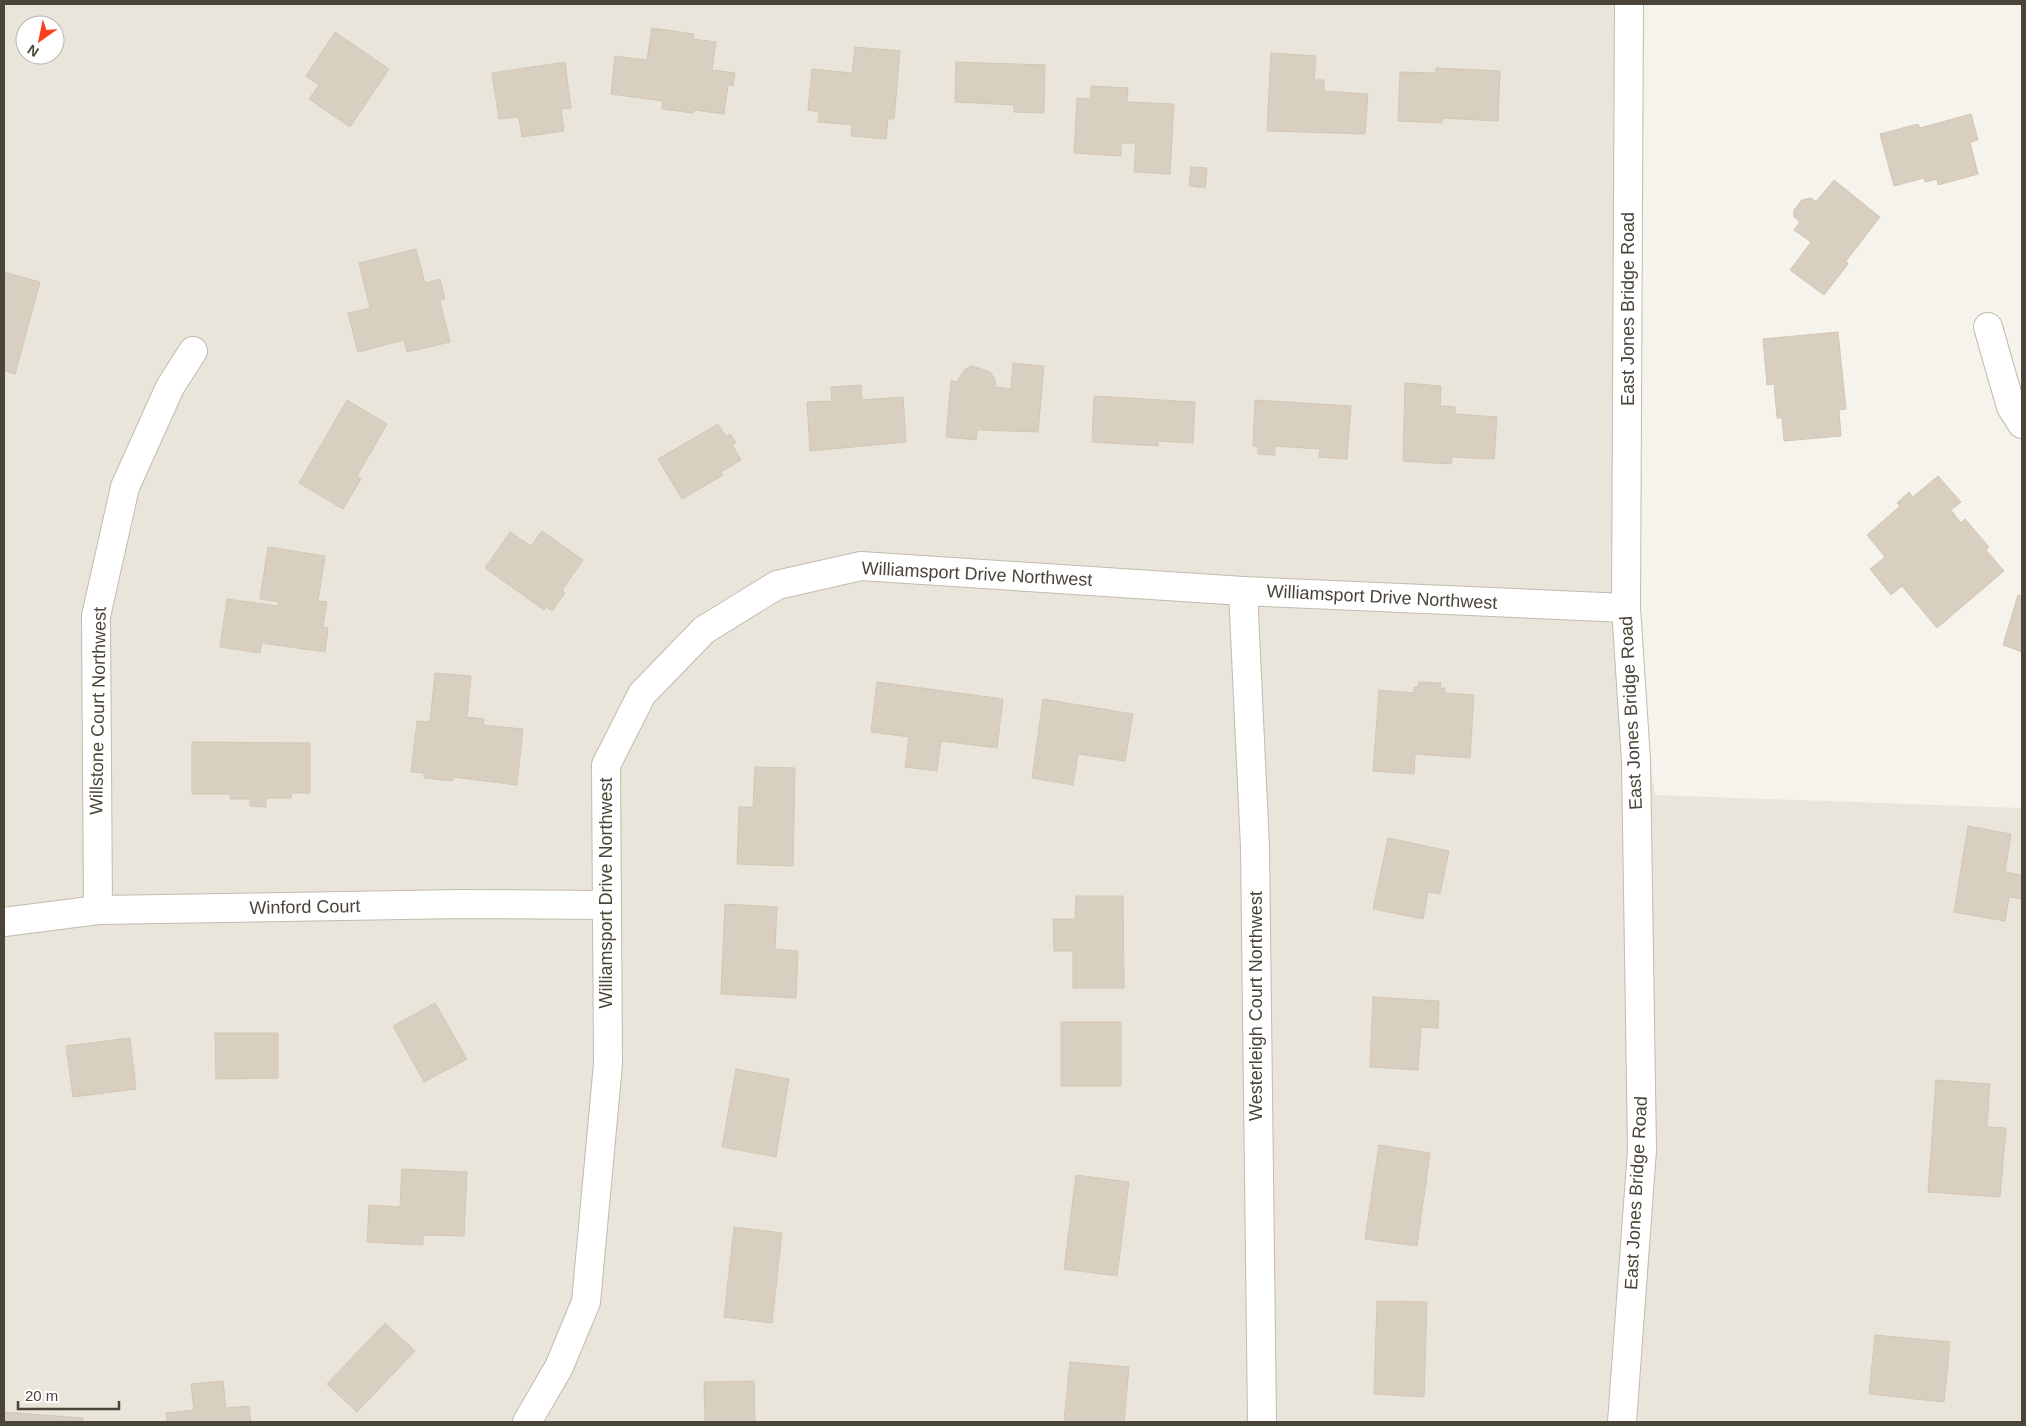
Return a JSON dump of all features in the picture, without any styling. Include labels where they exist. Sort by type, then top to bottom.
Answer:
[{"type":"street","name":"East Jones Bridge Road","points":[[1622,1422],[1642,1150],[1636,760],[1626,608],[1629,4]]},
{"type":"street","points":[[1988,327],[2011,407],[2022,424]]},
{"type":"street","name":"Willstone Court Northwest","points":[[98,910],[96,616],[125,487],[170,387],[193,351]]},
{"type":"street","name":"Williamsport Drive Northwest","points":[[527,1422],[559,1367],[586,1302],[608,1064],[606,765],[642,694],[704,630],[777,585],[861,566],[1243,591],[1626,608]]},
{"type":"street","name":"Westerleigh Court Northwest","points":[[1243,591],[1255,847],[1262,1422]]},
{"type":"street","name":"Winford Court","points":[[4,922],[98,910],[462,904],[606,905]]},
{"type":"shaded area","points":[[4,4],[1629,4],[1626,608],[1655,795],[2022,808],[2022,1422],[4,1422]]},
{"type":"building","points":[[652,28],[694,34],[693,39],[716,42],[712,70],[735,73],[733,86],[728,85],[724,114],[694,110],[693,113],[662,109],[663,101],[611,94],[615,56],[647,60]]},
{"type":"building","points":[[335,32],[389,69],[350,127],[309,99],[319,85],[306,76]]},
{"type":"building","points":[[855,47],[900,51],[894,119],[888,119],[886,139],[851,136],[852,125],[818,122],[819,112],[808,110],[812,69],[852,73]]},
{"type":"building","points":[[1271,53],[1316,56],[1314,80],[1324,80],[1324,91],[1368,94],[1365,134],[1267,131]]},
{"type":"building","points":[[565,62],[571,108],[561,109],[564,131],[522,137],[519,117],[499,119],[492,73]]},
{"type":"building","points":[[956,62],[1045,65],[1044,113],[1014,112],[1014,105],[955,102]]},
{"type":"building","points":[[1436,68],[1500,71],[1498,121],[1442,118],[1442,123],[1398,121],[1400,72],[1436,73]]},
{"type":"building","points":[[1091,86],[1128,88],[1127,102],[1174,104],[1170,174],[1134,172],[1136,143],[1121,143],[1121,156],[1074,153],[1077,98],[1090,99]]},
{"type":"building","points":[[1971,114],[1978,140],[1970,142],[1978,174],[1938,185],[1937,179],[1925,182],[1924,178],[1894,186],[1880,134],[1918,124],[1920,128]]},
{"type":"building","points":[[1191,167],[1207,168],[1205,188],[1189,186]]},
{"type":"building","points":[[1834,180],[1880,217],[1846,261],[1848,264],[1824,295],[1790,270],[1811,242],[1794,230],[1800,222],[1794,217],[1794,210],[1802,200],[1811,198],[1816,202]]},
{"type":"building","points":[[416,249],[425,283],[440,279],[445,299],[440,301],[450,342],[407,352],[404,340],[358,352],[348,313],[370,308],[359,263]]},
{"type":"building","points":[[4,272],[40,282],[15,374],[4,371]]},
{"type":"building","points":[[1838,332],[1846,409],[1839,410],[1841,436],[1784,441],[1782,418],[1777,418],[1774,384],[1767,385],[1763,339]]},
{"type":"building","points":[[1013,363],[1044,366],[1038,432],[977,430],[976,440],[946,437],[951,381],[957,382],[964,370],[972,366],[990,372],[995,379],[995,387],[1011,389]]},
{"type":"building","points":[[1405,383],[1441,386],[1440,406],[1455,407],[1455,414],[1497,417],[1494,459],[1452,457],[1451,464],[1403,461]]},
{"type":"building","points":[[861,385],[862,400],[903,397],[906,442],[810,451],[807,402],[832,401],[831,387]]},
{"type":"building","points":[[1094,396],[1195,402],[1193,443],[1158,441],[1158,446],[1092,442]]},
{"type":"building","points":[[347,400],[387,424],[357,476],[361,479],[343,509],[299,483]]},
{"type":"building","points":[[1255,400],[1351,406],[1347,459],[1319,457],[1320,449],[1275,446],[1275,455],[1258,454],[1258,446],[1253,446]]},
{"type":"building","points":[[718,424],[726,437],[730,434],[736,443],[732,445],[741,460],[721,472],[723,475],[682,499],[658,459]]},
{"type":"building","points":[[1938,476],[1961,502],[1951,510],[1961,523],[1965,519],[1989,547],[1986,550],[2004,571],[1937,628],[1902,586],[1891,595],[1870,569],[1885,557],[1867,535],[1900,506],[1897,503],[1909,492],[1913,497]]},
{"type":"building","points":[[542,531],[583,560],[562,590],[565,593],[552,611],[546,607],[544,610],[485,568],[510,532],[531,546]]},
{"type":"building","points":[[268,547],[325,556],[318,601],[327,602],[323,627],[328,628],[325,652],[262,643],[260,653],[220,647],[227,599],[278,606],[279,602],[260,599]]},
{"type":"building","points":[[2018,595],[2022,597],[2022,652],[2003,645]]},
{"type":"building","points":[[435,673],[471,676],[467,717],[484,719],[483,725],[523,729],[517,785],[453,777],[452,781],[424,778],[424,773],[411,772],[417,721],[430,722]]},
{"type":"building","points":[[877,682],[1003,699],[997,748],[941,741],[937,771],[905,767],[909,737],[871,732]]},
{"type":"building","points":[[1419,682],[1441,683],[1440,688],[1445,688],[1444,693],[1474,695],[1470,758],[1415,754],[1414,774],[1373,771],[1379,690],[1414,693],[1414,687],[1418,687]]},
{"type":"building","points":[[1043,699],[1133,714],[1125,761],[1078,754],[1073,785],[1032,778]]},
{"type":"building","points":[[192,742],[310,743],[310,793],[292,793],[291,798],[266,798],[266,807],[250,806],[250,799],[230,799],[230,794],[192,794]]},
{"type":"building","points":[[755,767],[795,768],[793,866],[737,864],[739,807],[753,807]]},
{"type":"building","points":[[1968,826],[2011,834],[2005,872],[2022,875],[2022,899],[2009,897],[2005,921],[1954,912]]},
{"type":"building","points":[[1388,838],[1449,851],[1440,894],[1428,892],[1423,919],[1373,909]]},
{"type":"building","points":[[1076,896],[1123,896],[1124,988],[1073,988],[1073,951],[1054,951],[1053,919],[1075,919]]},
{"type":"building","points":[[725,904],[777,907],[775,949],[798,951],[796,998],[721,994]]},
{"type":"building","points":[[1373,997],[1439,1001],[1438,1028],[1421,1027],[1418,1070],[1370,1067]]},
{"type":"building","points":[[435,1003],[467,1059],[424,1082],[393,1026]]},
{"type":"building","points":[[1061,1022],[1121,1022],[1121,1086],[1061,1086]]},
{"type":"building","points":[[215,1033],[278,1033],[278,1078],[216,1079]]},
{"type":"building","points":[[130,1038],[136,1089],[73,1097],[66,1046]]},
{"type":"building","points":[[736,1069],[789,1079],[776,1157],[722,1147]]},
{"type":"building","points":[[1936,1080],[1990,1084],[1987,1127],[2006,1128],[2000,1197],[1928,1192]]},
{"type":"building","points":[[1379,1145],[1430,1153],[1417,1246],[1365,1239]]},
{"type":"building","points":[[402,1169],[467,1172],[464,1236],[423,1235],[423,1245],[367,1242],[369,1205],[400,1207]]},
{"type":"building","points":[[1076,1175],[1129,1182],[1117,1276],[1064,1269]]},
{"type":"building","points":[[734,1227],[782,1233],[772,1323],[724,1317]]},
{"type":"building","points":[[1377,1301],[1427,1302],[1424,1397],[1374,1394]]},
{"type":"building","points":[[385,1323],[415,1351],[357,1412],[327,1384]]},
{"type":"building","points":[[1875,1335],[1950,1342],[1944,1402],[1869,1394]]},
{"type":"building","points":[[1070,1362],[1129,1367],[1124,1422],[1064,1422]]},
{"type":"building","points":[[223,1381],[226,1408],[249,1406],[251,1422],[167,1422],[166,1413],[194,1410],[191,1384]]},
{"type":"building","points":[[754,1381],[755,1422],[705,1422],[704,1382]]},
{"type":"building","points":[[4,1412],[83,1418],[83,1422],[4,1422]]}]
